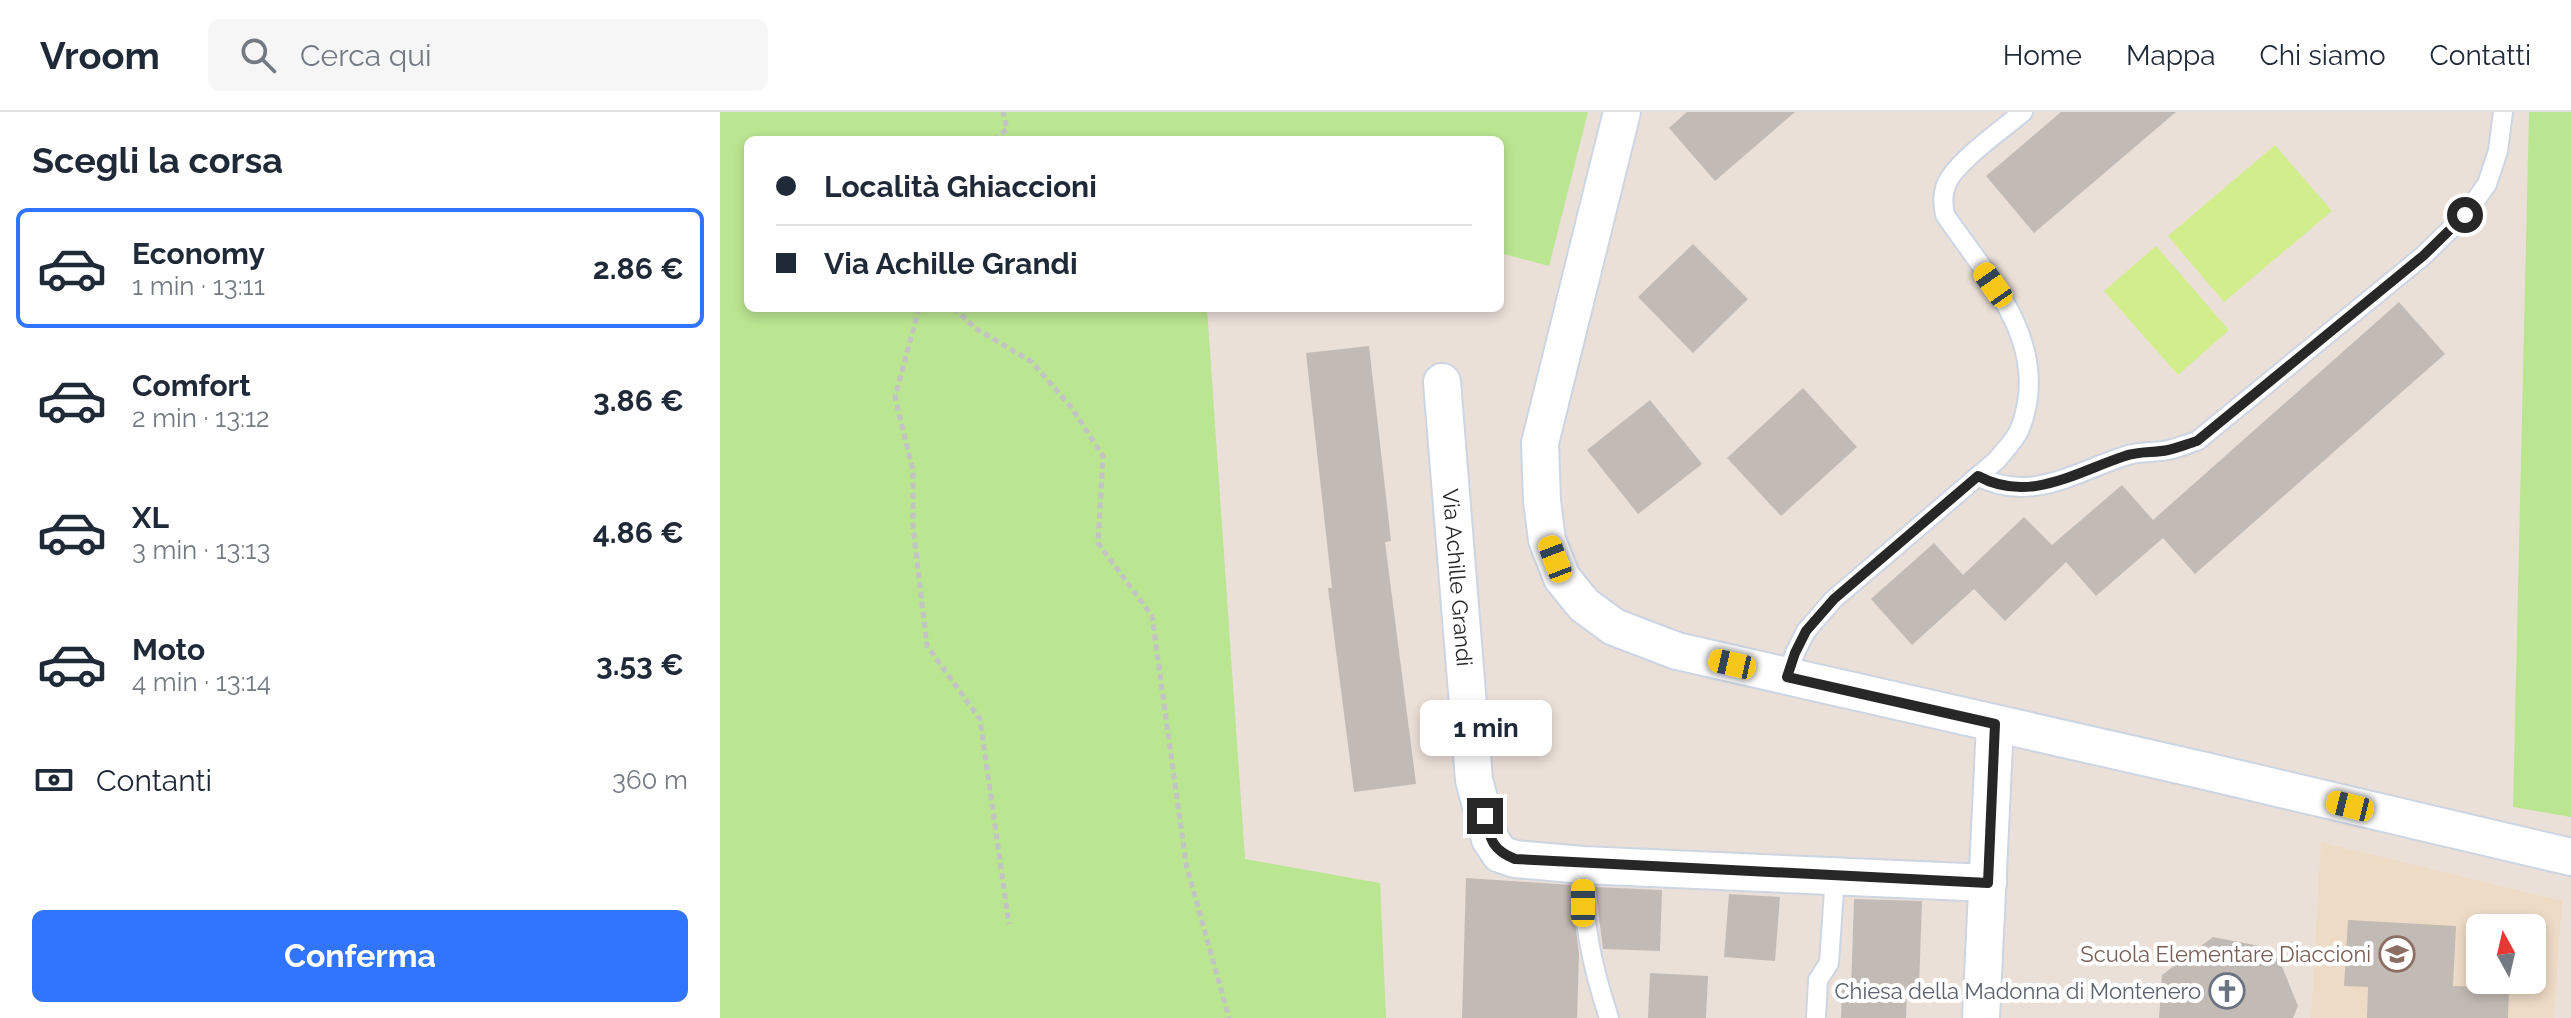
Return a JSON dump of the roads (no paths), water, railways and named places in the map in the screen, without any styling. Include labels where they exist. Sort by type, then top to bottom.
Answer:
[{"type":"street","points":[[1622,112],[1540,443],[1547,540],[1562,578],[1584,605],[1614,627],[1677,651],[2571,857]]},
{"type":"street","name":"Via Achille Grandi","points":[[1442,382],[1474,780],[1490,839],[1500,854],[1515,859],[1583,865],[1988,883]]},
{"type":"street","points":[[1981,1018],[1995,724]]},
{"type":"lane","points":[[1787,677],[1806,631],[1834,599],[1997,460],[2018,434],[2026,408],[2030,375],[2025,342],[2010,308],[1945,215],[1942,202],[1947,183],[1957,169],[2023,112]]},
{"type":"lane","points":[[1978,476],[1990,483],[2012,488],[2041,486],[2083,474],[2127,455],[2170,450],[2197,441],[2423,256],[2465,215],[2487,184],[2498,151],[2503,112]]},
{"type":"lane","points":[[1583,865],[1585,931],[1609,1018]]},
{"type":"lane","points":[[1816,1018],[1818,980],[1829,963],[1835,876]]},
{"type":"place","name":"Scuola Elementare Diaccioni","points":[[2397,954]]},
{"type":"place","name":"Chiesa della Madonna di Montenero","points":[[2227,991]]}]
